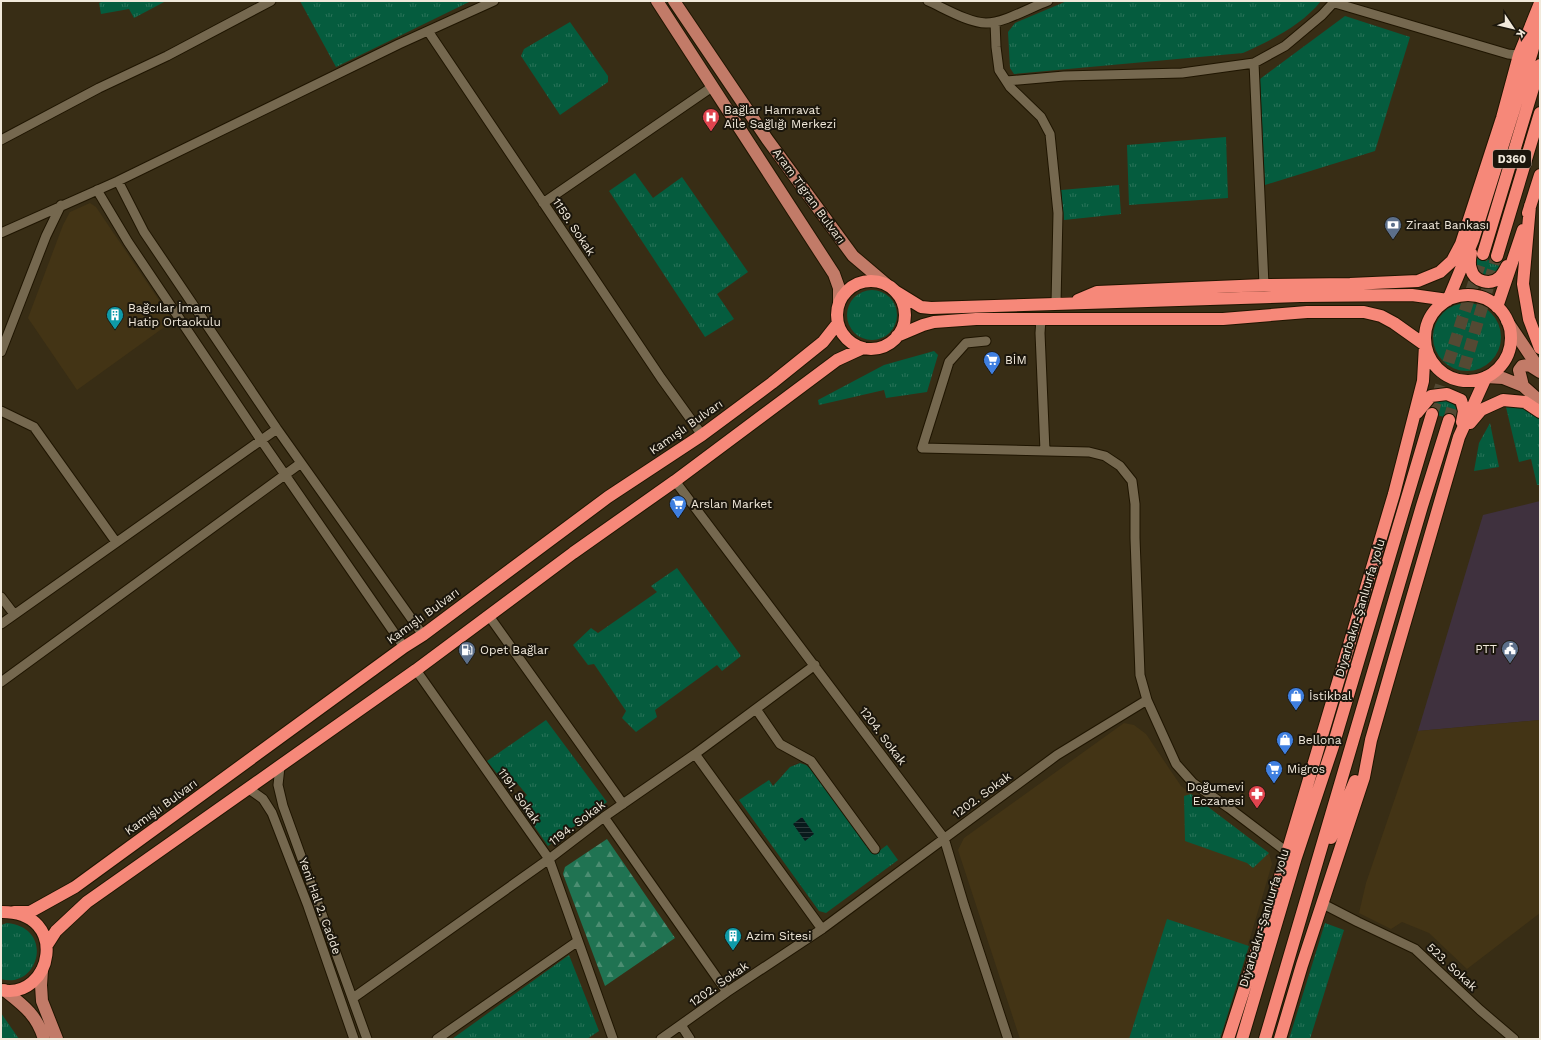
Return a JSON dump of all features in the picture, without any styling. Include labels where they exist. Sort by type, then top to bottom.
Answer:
[{"type":"highway","points":[[1069,303],[1097,292],[1264,285],[1350,284],[1418,281],[1440,272],[1452,261],[1460,244],[1502,118],[1519,55],[1540,3]]},
{"type":"highway","points":[[1448,300],[1473,240],[1532,52],[1540,20]]},
{"type":"highway","name":"D360","points":[[1483,254],[1540,65]]},
{"type":"highway","name":"D360","points":[[1497,256],[1540,113]]},
{"type":"highway","points":[[1497,307],[1540,175]]},
{"type":"highway","points":[[1530,206],[1523,284],[1529,319],[1540,348]]},
{"type":"highway","points":[[1473,240],[1470,262],[1471,270],[1474,275],[1482,281],[1488,282],[1497,280],[1515,254]]},
{"type":"highway","points":[[1228,1039],[1292,855],[1320,746],[1392,501],[1423,381],[1425,345],[1425,332],[1429,319],[1437,308],[1448,300],[1458,296],[1469,295],[1479,296],[1489,300],[1497,307],[1506,321],[1510,331],[1510,345],[1505,358],[1497,369],[1486,377],[1473,380],[1460,380],[1448,376],[1437,368],[1430,358],[1425,345],[1394,323],[1381,316],[1364,312],[1307,312],[1223,319],[976,319],[934,322],[898,336],[882,347],[872,349],[854,345],[841,332],[837,313],[839,302],[853,285],[864,281],[875,281],[891,287],[921,307],[931,308],[1322,296],[1412,295],[1448,300]]},
{"type":"highway","points":[[891,287],[901,299],[904,308],[905,318],[898,336]]},
{"type":"highway","name":"Kamışlı Bulvarı","points":[[1,912],[30,912],[75,887],[404,647],[423,635],[608,497],[702,435],[772,383],[823,342],[838,323]]},
{"type":"highway","points":[[47,945],[56,931],[87,902],[416,670],[573,553],[675,481],[837,360],[863,348]]},
{"type":"highway","points":[[1459,437],[1486,377]]},
{"type":"highway","points":[[1280,1039],[1302,965],[1364,777],[1372,740],[1459,437],[1464,411],[1463,404],[1461,400],[1447,394],[1431,396],[1414,416]]},
{"type":"highway","points":[[1459,437],[1481,410],[1503,400],[1525,402],[1540,412]]},
{"type":"highway","name":"Diyarbakır-Şanlıurfa yolu","points":[[1242,1039],[1292,855],[1333,746],[1432,414]]},
{"type":"highway","points":[[1265,1039],[1420,513],[1449,420]]},
{"type":"highway","points":[[1308,894],[1372,740]]},
{"type":"highway","points":[[2,990],[15,990],[26,986],[35,980],[42,970],[47,958],[47,945],[43,933],[36,923],[26,916],[14,912]]},
{"type":"main road","points":[[657,1],[834,274],[839,288],[839,302]]},
{"type":"main road","name":"Aram Tigran Bulvarı","points":[[674,1],[767,139],[853,256],[891,287]]},
{"type":"main road","points":[[1506,321],[1540,371]]},
{"type":"main road","points":[[1523,386],[1519,370],[1522,366],[1529,365],[1540,371]]},
{"type":"main road","points":[[1486,377],[1503,378],[1523,386],[1540,401]]},
{"type":"main road","points":[[1,908],[14,912]]},
{"type":"main road","points":[[42,970],[42,1001],[57,1039]]},
{"type":"main road","points":[[2,990],[25,1007],[36,1018],[44,1039]]},
{"type":"street","points":[[1,140],[99,88],[174,53],[270,1]]},
{"type":"street","points":[[1,233],[61,205],[118,181],[428,31],[494,1]]},
{"type":"street","points":[[928,1],[970,20],[986,23],[1001,21],[1048,1]]},
{"type":"street","points":[[1007,81],[1064,76],[1182,73],[1254,63],[1285,46],[1335,2],[1508,54],[1519,55]]},
{"type":"street","points":[[995,22],[999,70],[1010,87],[1041,117],[1050,134],[1058,212],[1056,304]]},
{"type":"street","name":"1159. Sokak","points":[[428,31],[661,378],[702,435]]},
{"type":"street","points":[[1254,63],[1264,285]]},
{"type":"street","points":[[543,203],[712,87]]},
{"type":"street","points":[[118,181],[144,232],[277,429],[423,635]]},
{"type":"street","points":[[97,190],[128,242],[261,440],[404,647]]},
{"type":"street","points":[[1,352],[46,236],[61,205]]},
{"type":"street","points":[[1041,319],[1040,333],[1045,450]]},
{"type":"street","points":[[986,341],[966,343],[949,362],[922,448],[1089,452],[1105,456],[1120,466],[1132,480],[1135,504],[1140,675],[1147,700],[1176,764],[1193,783],[1292,855]]},
{"type":"street","points":[[1,411],[34,427],[116,542]]},
{"type":"street","points":[[1,624],[277,429]]},
{"type":"street","points":[[1,682],[301,463]]},
{"type":"street","name":"1204. Sokak","points":[[675,481],[944,838],[964,905],[1008,1039]]},
{"type":"street","points":[[1,597],[14,614]]},
{"type":"street","points":[[489,616],[623,804]]},
{"type":"street","name":"1194. Sokak","points":[[352,998],[549,859],[604,817],[695,754],[815,665]]},
{"type":"street","name":"1191. Sokak","points":[[416,670],[549,859],[613,1039]]},
{"type":"street","name":"1202. Sokak","points":[[661,1039],[726,992],[822,929],[1057,755],[1147,700]]},
{"type":"street","points":[[756,709],[780,744],[811,761],[875,849]]},
{"type":"street","points":[[695,754],[822,929]]},
{"type":"street","points":[[280,767],[278,785],[283,806],[367,1039]]},
{"type":"street","name":"Yeni Hal 2. Cadde","points":[[249,789],[262,799],[272,812],[308,906],[354,1039]]},
{"type":"street","points":[[604,817],[726,992]]},
{"type":"street","name":"523. Sokak","points":[[1323,904],[1415,949],[1480,1010],[1514,1039]]},
{"type":"street","points":[[438,1039],[578,941]]},
{"type":"street","points":[[681,1025],[690,1039]]},
{"type":"shaded area","points":[[90,203],[96,207],[171,318],[170,323],[77,390],[28,318],[63,225],[70,212]]},
{"type":"shaded area","points":[[1540,501],[1540,720],[1418,731],[1483,515]]},
{"type":"shaded area","points":[[1540,720],[1540,913],[1467,969],[1429,933],[1402,922],[1391,929],[1359,913],[1366,883],[1418,731]]},
{"type":"shaded area","points":[[1124,723],[1134,725],[1146,734],[1181,786],[1269,853],[1272,864],[1220,1039],[1020,1039],[958,850],[964,838]]},
{"type":"shaded area","points":[[802,817],[814,834],[805,841],[793,824]]},
{"type":"green space","points":[[103,1],[166,1],[134,18],[129,9],[101,14],[99,3]]},
{"type":"green space","points":[[300,1],[471,1],[336,67]]},
{"type":"green space","points":[[1067,1],[1321,1],[1304,18],[1285,32],[1243,53],[1014,74],[1010,68],[1008,32],[1015,23]]},
{"type":"green space","points":[[1345,16],[1410,37],[1375,151],[1265,185],[1260,79]]},
{"type":"green space","points":[[570,22],[608,76],[608,82],[560,115],[521,56],[524,49]]},
{"type":"green space","points":[[1226,137],[1228,198],[1129,205],[1127,145]]},
{"type":"green space","points":[[635,173],[653,198],[682,177],[748,272],[717,294],[734,319],[705,337],[609,191]]},
{"type":"green space","points":[[1119,185],[1121,214],[1064,220],[1061,190]]},
{"type":"green space","points":[[1475,256],[1505,265],[1503,269],[1490,277],[1478,270]]},
{"type":"green space","points":[[867,290],[877,290],[890,297],[897,310],[897,320],[890,333],[877,340],[867,340],[858,336],[851,329],[847,320],[847,310],[851,301],[858,294]]},
{"type":"green space","points":[[1467,303],[1480,306],[1491,313],[1498,324],[1501,337],[1498,350],[1491,361],[1480,368],[1467,371],[1454,368],[1443,361],[1436,350],[1433,337],[1436,324],[1443,313],[1454,306]]},
{"type":"green space","points":[[934,351],[938,355],[927,392],[886,398],[884,390],[819,405],[818,400],[884,365]]},
{"type":"green space","points":[[1446,399],[1456,407],[1458,420],[1427,413],[1434,403],[1439,400]]},
{"type":"green space","points":[[1505,403],[1523,405],[1540,418],[1540,485],[1537,485],[1531,459],[1519,462]]},
{"type":"green space","points":[[1490,423],[1499,467],[1474,471],[1479,443]]},
{"type":"green space","points":[[677,568],[741,656],[722,671],[717,665],[655,710],[657,717],[636,732],[622,718],[626,711],[594,664],[588,665],[573,645],[591,628],[598,633],[657,592],[651,586]]},
{"type":"green space","points":[[546,720],[607,802],[548,846],[518,803],[527,795],[516,782],[507,786],[487,761]]},
{"type":"green space","points":[[800,763],[806,765],[813,771],[875,854],[887,845],[898,860],[826,913],[819,911],[739,800],[769,780],[773,786],[790,767]]},
{"type":"green space","points":[[1191,794],[1269,853],[1253,868],[1247,863],[1185,841],[1184,796]]},
{"type":"green space","points":[[607,839],[675,938],[605,986],[563,874],[565,867]]},
{"type":"green space","points":[[1167,919],[1249,946],[1220,1039],[1129,1039]]},
{"type":"green space","points":[[7,923],[22,927],[32,935],[36,946],[36,957],[32,967],[24,976],[14,980],[1,979],[1,925]]},
{"type":"green space","points":[[1325,923],[1344,930],[1310,1039],[1289,1039]]},
{"type":"green space","points":[[569,955],[599,1031],[587,1039],[452,1039]]},
{"type":"green space","points":[[1,1013],[19,1039],[1,1039]]},
{"type":"tunnel","points":[[1432,414],[1483,254]]},
{"type":"tunnel","points":[[1449,420],[1497,256]]},
{"type":"place","name":"Bağlar Hamravat Aile Sağlığı Merkezi","points":[[711,132]]},
{"type":"place","name":"Ziraat Bankası","points":[[1393,240]]},
{"type":"place","name":"Bağcılar İmam Hatip Ortaokulu","points":[[115,330]]},
{"type":"place","name":"BİM","points":[[992,375]]},
{"type":"place","name":"Arslan Market","points":[[678,519]]},
{"type":"place","name":"PTT","points":[[1510,664]]},
{"type":"place","name":"Opet Bağlar","points":[[467,665]]},
{"type":"place","name":"İstikbal","points":[[1296,711]]},
{"type":"place","name":"Bellona","points":[[1285,755]]},
{"type":"place","name":"Migros","points":[[1274,784]]},
{"type":"place","name":"Doğumevi Eczanesi","points":[[1257,809]]},
{"type":"place","name":"Azim Sitesi","points":[[733,951]]}]
